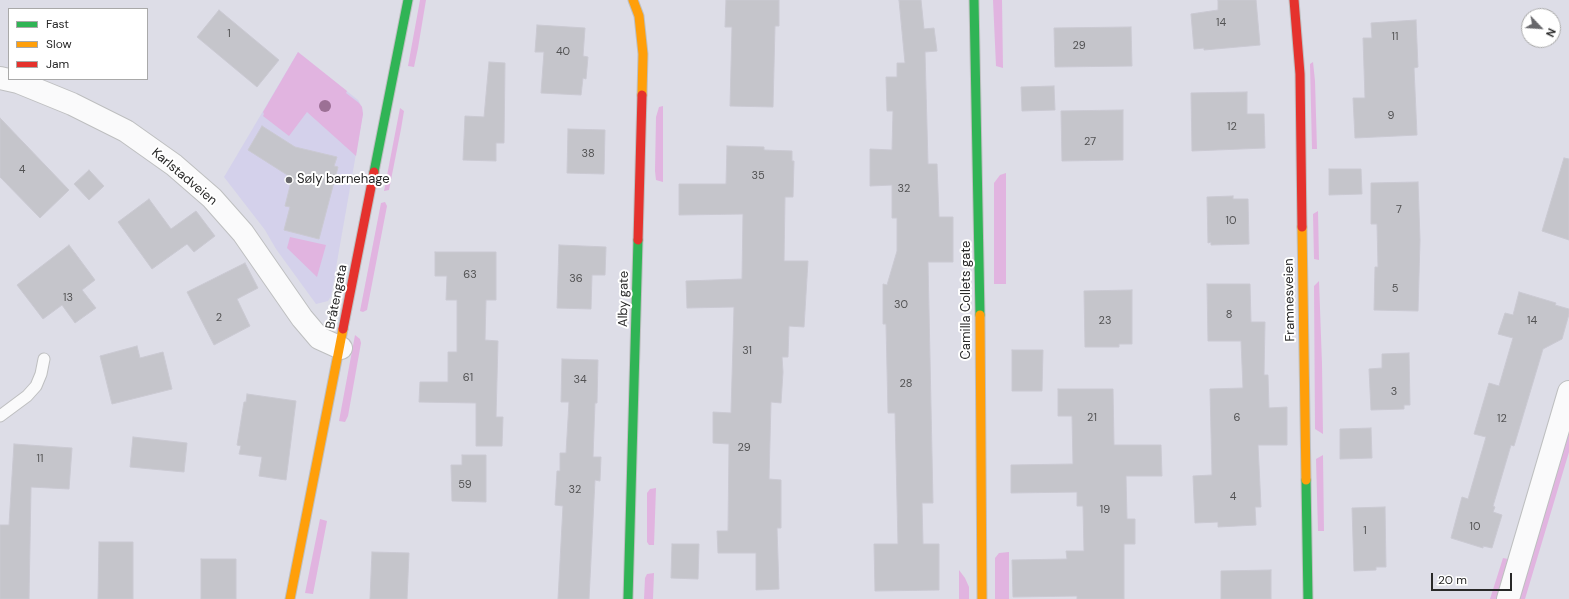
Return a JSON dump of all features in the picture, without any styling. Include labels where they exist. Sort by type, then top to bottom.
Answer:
[{"type":"street","name":"Bråtengata","points":[[290,599],[408,0]]},
{"type":"street","name":"Alby gate","points":[[628,599],[642,54],[639,16],[633,0]]},
{"type":"street","name":"Camilla Collets gate","points":[[974,0],[979,223],[982,599]]},
{"type":"street","name":"Framnesveien","points":[[1294,0],[1300,74],[1308,599]]},
{"type":"street","name":"Karlstadveien","points":[[9,80],[18,82],[72,104],[126,131],[174,165],[212,198],[243,233],[302,318],[319,338],[340,348]]},
{"type":"street","points":[[1508,599],[1569,392]]},
{"type":"lane","points":[[0,416],[27,396],[36,386],[41,374],[44,359]]},
{"type":"shaded area","points":[[420,0],[426,0],[414,67],[408,66]]},
{"type":"shaded area","points":[[993,0],[1002,0],[1003,68],[996,66]]},
{"type":"shaded area","name":"Søly barnehage","points":[[298,52],[358,100],[362,107],[363,114],[331,296],[328,301],[316,304],[276,249],[265,230],[224,177]]},
{"type":"shaded area","points":[[298,52],[347,91],[346,93],[362,107],[363,114],[356,156],[307,112],[289,136],[263,116],[263,112]]},
{"type":"shaded area","points":[[1313,62],[1317,149],[1312,149],[1310,64]]},
{"type":"shaded area","points":[[663,106],[663,182],[656,180],[655,171],[656,117],[659,107]]},
{"type":"shaded area","points":[[400,108],[404,111],[401,129],[389,190],[384,191]]},
{"type":"shaded area","points":[[1006,173],[1006,284],[994,284],[994,183],[1000,175]]},
{"type":"shaded area","points":[[385,202],[387,206],[367,310],[363,312],[360,311],[381,203]]},
{"type":"shaded area","points":[[1318,211],[1319,260],[1314,259],[1313,214]]},
{"type":"shaded area","points":[[290,237],[326,245],[317,277],[287,248]]},
{"type":"shaded area","points":[[1319,281],[1323,434],[1315,429],[1314,286]]},
{"type":"shaded area","points":[[355,335],[360,339],[361,343],[348,416],[345,422],[339,421]]},
{"type":"shaded area","points":[[1569,429],[1569,452],[1525,599],[1519,599]]},
{"type":"shaded area","points":[[1323,455],[1324,531],[1318,531],[1316,459]]},
{"type":"shaded area","points":[[656,488],[654,545],[649,545],[647,542],[647,493],[650,489]]},
{"type":"shaded area","points":[[320,519],[327,521],[313,594],[305,593]]},
{"type":"shaded area","points":[[1009,552],[1009,599],[995,599],[995,558],[999,553]]},
{"type":"shaded area","points":[[1503,558],[1508,559],[1496,599],[1490,599]]},
{"type":"shaded area","points":[[959,570],[969,587],[969,599],[959,599]]},
{"type":"shaded area","points":[[654,573],[653,599],[644,599],[645,578],[647,574]]},
{"type":"building","points":[[726,0],[779,0],[779,26],[775,26],[773,107],[730,106],[732,27],[725,27]]},
{"type":"building","points":[[899,0],[921,0],[924,29],[934,28],[937,51],[925,52],[928,164],[937,164],[939,217],[953,217],[953,262],[928,262],[933,503],[922,503],[923,544],[939,544],[939,590],[875,591],[874,544],[898,544],[895,413],[888,413],[886,324],[883,324],[883,284],[887,285],[897,251],[897,218],[892,218],[892,185],[870,186],[870,149],[892,150],[893,111],[887,111],[886,77],[897,77],[897,63],[905,63]]},
{"type":"building","points":[[1218,0],[1256,0],[1260,45],[1204,50],[1204,48],[1194,49],[1191,14],[1218,10]]},
{"type":"building","points":[[219,10],[279,60],[257,87],[197,37]]},
{"type":"building","points":[[1416,20],[1418,67],[1414,68],[1417,135],[1355,138],[1353,98],[1365,98],[1363,38],[1372,38],[1371,23]]},
{"type":"building","points":[[537,25],[585,28],[583,56],[588,57],[586,79],[583,78],[581,95],[541,93],[544,52],[535,52]]},
{"type":"building","points":[[1131,27],[1132,66],[1055,67],[1054,28]]},
{"type":"building","points":[[489,62],[505,63],[504,143],[496,143],[496,161],[463,160],[465,116],[484,117]]},
{"type":"building","points":[[1054,86],[1055,110],[1022,111],[1021,87]]},
{"type":"building","points":[[1247,92],[1247,114],[1264,114],[1265,148],[1192,151],[1191,93]]},
{"type":"building","points":[[1123,110],[1123,160],[1062,161],[1061,111]]},
{"type":"building","points":[[0,118],[69,190],[40,218],[0,177]]},
{"type":"building","points":[[262,126],[295,147],[337,157],[334,166],[338,167],[319,239],[284,230],[290,207],[285,206],[292,178],[248,150]]},
{"type":"building","points":[[568,129],[605,130],[604,174],[567,173]]},
{"type":"building","points":[[727,146],[764,147],[764,150],[792,151],[792,161],[794,161],[793,197],[785,197],[784,261],[808,261],[804,327],[789,326],[788,357],[782,357],[783,372],[781,403],[771,402],[769,479],[781,480],[781,528],[777,528],[779,589],[756,590],[756,553],[718,553],[717,531],[728,531],[729,444],[713,443],[713,412],[731,413],[734,307],[687,308],[686,281],[742,279],[743,214],[679,215],[679,184],[726,184]]},
{"type":"building","points":[[1564,158],[1569,159],[1569,240],[1542,231]]},
{"type":"building","points":[[1329,169],[1361,169],[1362,194],[1329,195]]},
{"type":"building","points":[[89,170],[104,186],[89,200],[74,184]]},
{"type":"building","points":[[1418,182],[1420,240],[1418,311],[1374,310],[1375,267],[1378,267],[1377,224],[1371,224],[1371,183]]},
{"type":"building","points":[[1233,196],[1233,199],[1248,199],[1249,244],[1211,245],[1211,242],[1208,243],[1207,197]]},
{"type":"building","points":[[149,199],[171,229],[196,211],[215,236],[194,252],[187,244],[152,269],[118,222]]},
{"type":"building","points":[[69,245],[95,280],[82,290],[96,308],[75,323],[62,305],[43,319],[17,285]]},
{"type":"building","points":[[559,245],[606,247],[605,275],[592,275],[591,309],[557,308]]},
{"type":"building","points":[[435,252],[496,252],[496,300],[486,300],[485,340],[498,341],[496,417],[503,417],[502,446],[476,446],[476,403],[419,402],[420,382],[448,382],[448,352],[457,352],[457,300],[446,300],[447,276],[435,276]]},
{"type":"building","points":[[245,263],[258,288],[237,299],[250,326],[214,345],[187,292]]},
{"type":"building","points":[[1207,284],[1250,284],[1251,322],[1265,322],[1264,375],[1268,375],[1269,408],[1287,407],[1287,445],[1258,445],[1261,507],[1255,507],[1256,525],[1218,527],[1218,522],[1195,523],[1193,476],[1212,475],[1210,389],[1243,388],[1241,341],[1208,341]]},
{"type":"building","points":[[1132,290],[1132,344],[1119,344],[1119,347],[1085,347],[1084,291]]},
{"type":"building","points":[[1519,292],[1556,303],[1555,305],[1569,309],[1569,314],[1562,339],[1543,349],[1514,446],[1511,445],[1493,506],[1495,507],[1493,512],[1502,515],[1492,548],[1483,546],[1483,548],[1451,538],[1462,497],[1468,499],[1486,437],[1474,434],[1489,383],[1499,386],[1513,338],[1498,334],[1505,313],[1513,315]]},
{"type":"building","points":[[137,346],[140,358],[163,352],[172,389],[112,404],[100,356]]},
{"type":"building","points":[[1012,350],[1043,350],[1042,391],[1012,391]]},
{"type":"building","points":[[1409,353],[1410,405],[1404,405],[1404,409],[1371,410],[1369,369],[1382,368],[1382,354]]},
{"type":"building","points":[[562,359],[598,360],[597,403],[595,403],[593,457],[601,457],[600,481],[595,480],[589,599],[558,599],[563,506],[555,505],[557,471],[560,471],[560,453],[566,453],[569,402],[561,402]]},
{"type":"building","points":[[1058,389],[1113,389],[1114,445],[1161,445],[1162,476],[1126,476],[1127,519],[1135,519],[1135,544],[1124,544],[1124,599],[1077,599],[1077,596],[1013,597],[1012,560],[1067,559],[1066,551],[1084,551],[1083,506],[1077,506],[1077,492],[1011,493],[1011,465],[1073,464],[1072,416],[1058,416]]},
{"type":"building","points":[[247,394],[296,401],[286,480],[259,476],[262,457],[239,454],[241,446],[237,445],[244,402],[246,402]]},
{"type":"building","points":[[1371,428],[1372,458],[1340,459],[1340,429]]},
{"type":"building","points":[[133,437],[187,443],[184,472],[130,467]]},
{"type":"building","points":[[14,444],[72,448],[69,489],[31,487],[29,599],[0,599],[0,525],[9,525]]},
{"type":"building","points":[[462,455],[486,455],[486,502],[452,501],[451,465],[462,465]]},
{"type":"building","points":[[1385,507],[1386,567],[1376,567],[1376,570],[1354,571],[1352,508]]},
{"type":"building","points":[[99,542],[133,542],[133,599],[98,599]]},
{"type":"building","points":[[672,544],[699,544],[698,579],[671,578]]},
{"type":"building","points":[[372,552],[409,553],[407,599],[370,599]]},
{"type":"building","points":[[201,559],[236,559],[236,599],[201,599]]},
{"type":"building","points":[[1271,570],[1271,599],[1221,599],[1221,571]]},
{"type":"traffic: fast","points":[[374,172],[408,0]]},
{"type":"traffic: fast","points":[[974,0],[980,315]]},
{"type":"traffic: fast","points":[[628,599],[638,240]]},
{"type":"traffic: fast","points":[[1306,480],[1308,599]]},
{"type":"traffic: slow","points":[[633,0],[639,16],[643,54],[642,95]]},
{"type":"traffic: slow","points":[[1302,227],[1306,480]]},
{"type":"traffic: slow","points":[[980,315],[982,599]]},
{"type":"traffic: slow","points":[[290,599],[343,329]]},
{"type":"traffic: jam","points":[[1294,0],[1300,74],[1302,227]]},
{"type":"traffic: jam","points":[[638,240],[642,95]]},
{"type":"traffic: jam","points":[[343,329],[374,172]]},
{"type":"place","name":"Søly barnehage","points":[[289,180]]}]
